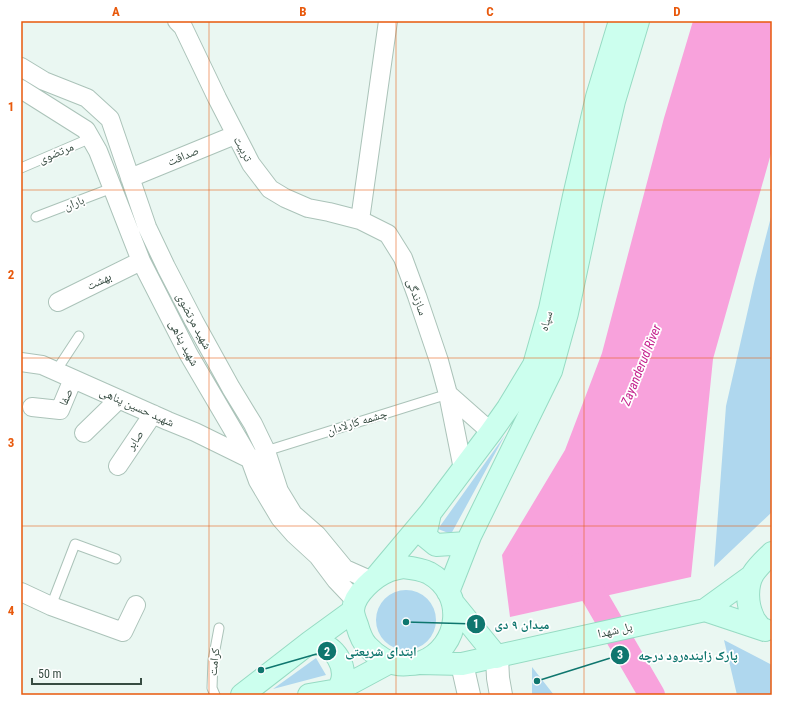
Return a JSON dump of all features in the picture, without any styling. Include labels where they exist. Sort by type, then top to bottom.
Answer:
[{"type":"main road","name":"سپاه","points":[[375,578],[430,513],[491,432],[508,408],[534,365],[550,309],[597,96],[620,21]]},
{"type":"main road","name":"سپاه","points":[[450,597],[470,536],[551,371],[567,313],[614,101],[638,21]]},
{"type":"main road","points":[[430,513],[425,536],[436,545],[467,543]]},
{"type":"main road","points":[[705,610],[752,576],[772,553]]},
{"type":"main road","points":[[242,695],[309,643],[354,605],[367,585],[375,578],[389,570],[403,567],[416,568],[429,573],[440,581],[450,597],[497,657]]},
{"type":"main road","points":[[752,576],[748,589],[749,604],[753,618],[766,630]]},
{"type":"main road","points":[[354,605],[358,628],[364,642],[375,654],[390,662],[404,665],[420,663],[432,658],[441,650],[449,639],[453,628],[455,615],[450,597]]},
{"type":"main road","points":[[705,610],[766,630]]},
{"type":"main road","name":"پل شهدا","points":[[420,663],[462,664],[705,610]]},
{"type":"main road","points":[[309,643],[328,647],[340,662],[342,681],[339,693]]},
{"type":"main road","points":[[309,695],[339,693],[390,662]]},
{"type":"street","name":"تربیت","points":[[177,21],[183,27],[251,164],[270,189],[285,198],[308,208],[360,220]]},
{"type":"street","points":[[360,220],[388,21]]},
{"type":"street","name":"شهيد مرتضوی","points":[[21,68],[44,82],[87,98],[110,119],[147,227],[166,267],[266,451],[279,491],[293,514],[317,535],[345,569],[342,575],[375,578]]},
{"type":"street","name":"شهید پناهی","points":[[21,89],[86,130],[98,151],[141,261],[189,355],[250,459],[258,481],[280,518],[294,534],[342,575],[354,605]]},
{"type":"street","name":"صداقت","points":[[130,178],[236,135]]},
{"type":"street","name":"سازندگی","points":[[360,220],[388,234],[403,258],[418,296],[440,361],[463,468]]},
{"type":"street","name":"بهشت","points":[[58,302],[141,261]]},
{"type":"street","name":"شهید حسین پناهی","points":[[21,362],[42,365],[195,432],[250,459]]},
{"type":"street","name":"صفا","points":[[32,407],[60,410],[73,379]]},
{"type":"street","points":[[448,394],[491,432]]},
{"type":"street","points":[[84,433],[119,399]]},
{"type":"street","name":"صابر","points":[[118,466],[152,414]]},
{"type":"street","points":[[250,459],[266,451]]},
{"type":"street","points":[[22,596],[123,632],[136,605]]},
{"type":"street","points":[[497,657],[498,678],[501,695]]},
{"type":"street","points":[[462,664],[469,695]]},
{"type":"lane","name":"مرتضوی","points":[[22,168],[91,138]]},
{"type":"lane","name":"باران","points":[[36,217],[112,188]]},
{"type":"lane","points":[[56,371],[79,336]]},
{"type":"lane","name":"چشمه کارلادان","points":[[266,451],[448,394]]},
{"type":"lane","points":[[51,606],[75,544],[116,559]]},
{"type":"lane","name":"کرامت","points":[[215,695],[212,688],[213,660],[219,628]]},
{"type":"shaded area","points":[[772,213],[772,512],[714,567],[726,406],[755,279]]},
{"type":"shaded area","points":[[505,435],[451,534],[438,529]]},
{"type":"shaded area","points":[[400,590],[412,590],[423,595],[431,603],[436,614],[434,632],[423,645],[412,650],[400,650],[389,645],[381,637],[376,626],[376,614],[381,603],[389,595]]},
{"type":"shaded area","points":[[724,640],[772,665],[772,695],[737,695]]},
{"type":"shaded area","points":[[316,658],[326,675],[273,689]]},
{"type":"shaded area","points":[[532,667],[554,695],[532,695]]},
{"type":"water","points":[[693,21],[772,21],[772,150],[713,359],[691,577],[510,617],[502,555],[565,450],[602,353],[664,118]]},
{"type":"waterway","name":"Zayanderud River","points":[[580,566],[580,571],[652,695]]},
{"type":"place","name":"میدان ۹ دی","points":[[406,622]]},
{"type":"place","name":"ابتدای شریعتی","points":[[261,670]]},
{"type":"place","name":"پارک زاینده‌رود درچه","points":[[537,681]]}]
